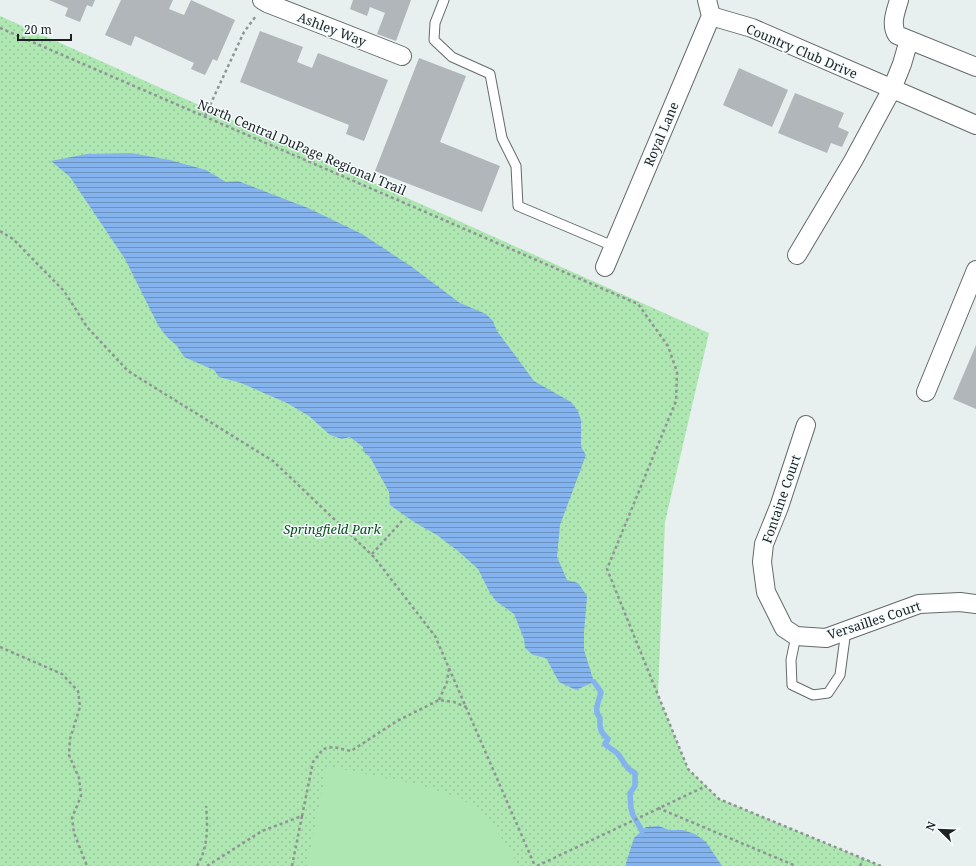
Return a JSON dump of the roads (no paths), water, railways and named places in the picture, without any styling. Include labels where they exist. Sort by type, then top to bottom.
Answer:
[{"type":"street","points":[[899,0],[893,21],[894,30],[897,35],[976,68]]},
{"type":"street","name":"Ashley Way","points":[[264,2],[402,56]]},
{"type":"street","name":"Royal Lane","points":[[605,267],[709,8]]},
{"type":"street","name":"Country Club Drive","points":[[709,8],[976,125]]},
{"type":"street","points":[[797,255],[853,161],[892,88],[902,64],[909,40]]},
{"type":"street","points":[[926,392],[976,270]]},
{"type":"street","name":"Fontaine Court","points":[[796,636],[784,628],[766,592],[762,562],[764,544],[779,507],[806,425]]},
{"type":"street","name":"Versailles Court","points":[[796,636],[826,638],[847,629],[919,604],[960,602],[976,604]]},
{"type":"lane","points":[[444,0],[435,23],[434,40],[452,57],[490,74],[502,138],[516,166],[518,206],[613,246]]},
{"type":"lane","points":[[796,636],[791,660],[792,685],[813,695],[828,693],[840,675],[847,629]]},
{"type":"water","points":[[131,153],[170,160],[206,170],[226,182],[238,181],[308,208],[362,234],[412,267],[460,303],[486,314],[493,321],[497,331],[534,381],[571,402],[578,411],[581,420],[581,447],[586,455],[560,525],[557,557],[567,580],[578,583],[587,596],[584,650],[594,682],[576,690],[559,682],[546,658],[533,655],[525,648],[524,639],[514,614],[496,601],[490,593],[478,569],[437,535],[414,522],[390,505],[389,492],[370,457],[363,451],[363,447],[350,437],[342,439],[330,435],[309,416],[287,403],[241,383],[219,377],[214,370],[184,357],[177,346],[166,336],[158,325],[125,259],[70,177],[51,161],[87,154]]},
{"type":"water","points":[[659,826],[669,830],[683,830],[695,834],[706,842],[722,866],[626,866],[634,838],[646,827]]},
{"type":"waterway","points":[[594,682],[601,692],[597,712],[600,718],[601,730],[608,739],[605,744],[618,754],[627,767],[635,773],[635,786],[630,793],[631,808],[633,815],[642,831]]},
{"type":"park label","name":"Springfield Park","points":[[332,529]]}]
